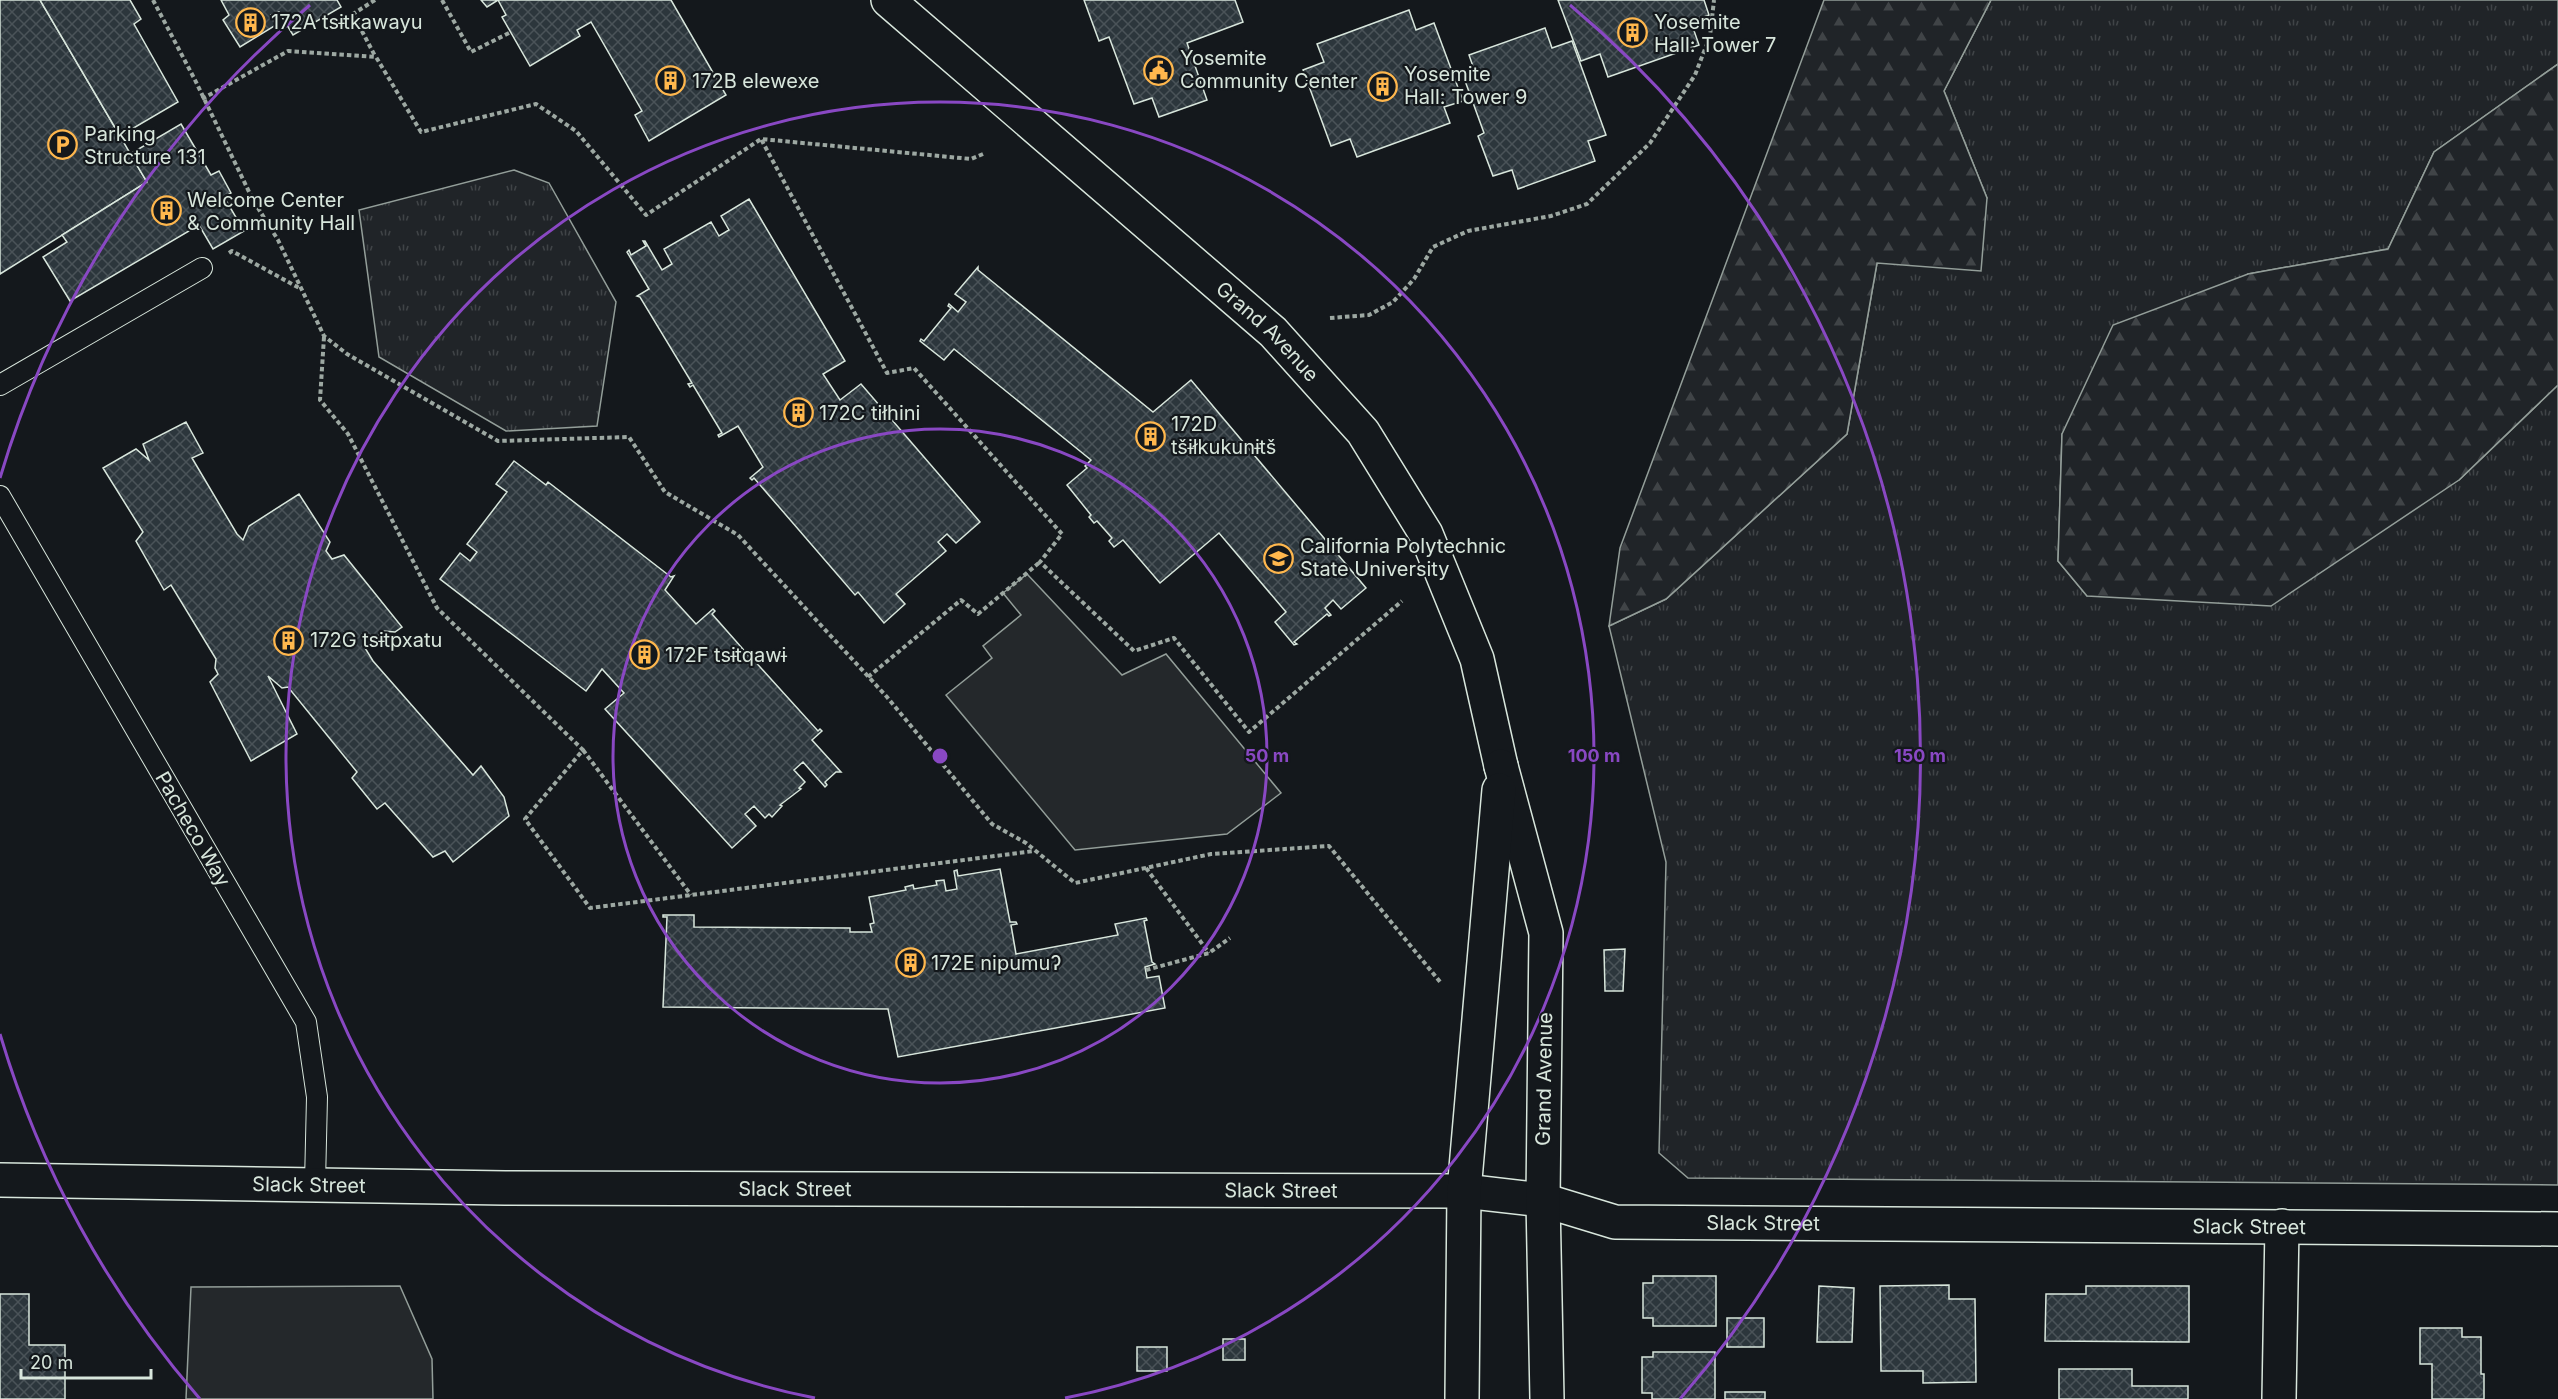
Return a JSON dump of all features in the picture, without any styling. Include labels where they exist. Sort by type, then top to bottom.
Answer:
[{"type":"street","name":"Grand Avenue","points":[[888,0],[1273,332],[1363,432],[1426,534],[1477,659],[1501,766],[1546,933],[1543,1200],[1547,1399]]},
{"type":"street","name":"Grand Avenue","points":[[1462,1399],[1464,1191],[1501,766]]},
{"type":"street","name":"Slack Street","points":[[0,1180],[505,1188],[1464,1191],[1543,1200],[1615,1222],[2558,1229]]},
{"type":"street","points":[[2279,1399],[2282,1226]]},
{"type":"lane","points":[[0,385],[201,268]]},
{"type":"lane","name":"Pacheco Way","points":[[0,496],[306,1022],[317,1097],[315,1184]]},
{"type":"path","points":[[153,0],[253,200],[278,240],[324,336],[346,354],[498,441],[629,436],[665,492],[738,535],[868,676],[992,824],[1035,851],[1075,883],[1211,854],[1329,846],[1441,983]]},
{"type":"path","points":[[375,0],[352,14],[422,132],[536,104],[576,130],[646,215],[761,139],[971,159],[983,154]]},
{"type":"path","points":[[442,0],[471,52],[509,33]]},
{"type":"path","points":[[1330,318],[1369,315],[1394,302],[1414,279],[1433,247],[1468,231],[1551,216],[1587,204],[1650,143],[1695,75],[1710,36],[1714,0]]},
{"type":"path","points":[[202,99],[288,51],[376,57]]},
{"type":"path","points":[[761,139],[887,374],[914,368],[1062,534],[1040,562],[978,614],[961,600],[868,676]]},
{"type":"path","points":[[201,268],[232,251],[301,289]]},
{"type":"path","points":[[324,336],[320,400],[348,434],[437,608],[583,750],[691,895]]},
{"type":"path","points":[[1040,562],[1134,651],[1174,638],[1249,732],[1402,601]]},
{"type":"path","points":[[583,750],[525,819],[590,908],[1035,851]]},
{"type":"path","points":[[1146,868],[1209,953]]},
{"type":"path","points":[[1146,970],[1209,953],[1230,938]]},
{"type":"green space","points":[[1824,0],[1991,0],[1944,91],[1987,198],[1981,271],[1877,263],[1847,434],[1666,599],[1609,626],[1620,548]]},
{"type":"green space","points":[[1991,0],[2558,0],[2558,64],[2434,152],[2388,249],[2248,274],[2062,434],[2058,561],[2087,596],[2459,480],[2558,385],[2558,1185],[1688,1178],[1659,1153],[1666,862],[1609,626],[1666,599],[1847,434],[1877,263],[1987,198],[1944,91]]},
{"type":"green space","points":[[2558,64],[2558,385],[2459,480],[2271,606],[2087,596],[2058,561],[2062,434],[2113,325],[2248,274],[2388,249],[2434,152]]},
{"type":"green space","points":[[514,170],[549,183],[616,302],[597,426],[506,431],[379,357],[359,210]]},
{"type":"shaded area","points":[[1027,574],[1122,675],[1166,654],[1281,793],[1227,834],[1075,850],[946,695],[992,658],[983,646],[1021,615],[1003,593]]},
{"type":"shaded area","points":[[400,1286],[432,1359],[433,1399],[186,1399],[191,1287]]},
{"type":"building","name":"Parking Structure 131","points":[[0,0],[40,0],[147,182],[0,274]]},
{"type":"building","points":[[40,0],[130,0],[141,19],[134,24],[178,102],[120,136]]},
{"type":"building","name":"172A tsɨtkawayu","points":[[221,0],[337,0],[341,7],[293,35],[279,12],[271,15],[276,25],[240,47],[223,20],[229,15]]},
{"type":"building","points":[[481,0],[498,0],[487,7]]},
{"type":"building","name":"172B elewexe","points":[[498,0],[671,0],[726,95],[649,141],[635,115],[642,111],[591,22],[577,30],[580,36],[530,66],[502,17],[506,15]]},
{"type":"building","name":"Yosemite Community Center","points":[[1084,0],[1235,0],[1243,22],[1187,43],[1207,100],[1159,117],[1152,98],[1134,104],[1109,37],[1099,41]]},
{"type":"building","name":"Yosemite Hall: Tower 7","points":[[1558,0],[1704,0],[1709,15],[1691,22],[1699,45],[1608,77],[1600,54],[1581,61]]},
{"type":"building","name":"Yosemite Hall: Tower 9","points":[[1409,10],[1416,30],[1434,23],[1463,101],[1444,107],[1450,123],[1357,157],[1350,139],[1331,146],[1303,70],[1324,62],[1317,44]]},
{"type":"building","points":[[1545,28],[1552,48],[1572,41],[1606,135],[1588,141],[1595,161],[1518,189],[1512,170],[1493,176],[1478,136],[1484,133],[1464,78],[1476,75],[1469,55]]},
{"type":"building","name":"Welcome Center & Community Hall","points":[[181,124],[211,175],[219,171],[231,193],[224,197],[244,231],[213,249],[199,225],[70,301],[43,257],[67,242],[62,235],[147,182],[130,154]]},
{"type":"building","name":"172C tiłhini","points":[[749,199],[845,361],[823,374],[840,400],[861,384],[980,522],[956,543],[947,534],[938,542],[946,551],[896,594],[905,604],[884,623],[858,592],[855,595],[754,478],[752,480],[750,478],[763,467],[738,426],[719,437],[718,435],[722,433],[693,385],[690,387],[688,384],[692,383],[640,297],[637,296],[649,289],[627,252],[629,250],[631,255],[646,246],[643,241],[645,241],[662,270],[672,264],[664,249],[711,222],[719,236],[729,230],[721,216]]},
{"type":"building","name":"172D tšɨłkukunɨtš","points":[[978,267],[978,270],[1153,412],[1191,380],[1366,588],[1341,609],[1333,600],[1325,608],[1331,615],[1327,614],[1294,642],[1297,644],[1294,645],[1275,622],[1286,612],[1219,533],[1160,583],[1123,540],[1114,547],[1109,541],[1112,538],[1097,521],[1094,523],[1089,517],[1091,515],[1067,485],[1087,468],[1085,466],[1091,460],[954,349],[944,360],[920,341],[921,339],[924,341],[951,308],[949,304],[958,312],[966,302],[955,294]]},
{"type":"building","name":"172G tsɨtpxatu","points":[[186,422],[203,453],[192,458],[237,534],[243,540],[249,526],[299,494],[330,542],[326,551],[332,559],[344,555],[402,627],[395,632],[383,631],[365,648],[373,661],[473,775],[481,766],[504,797],[509,816],[453,862],[445,851],[433,857],[385,803],[377,809],[352,778],[357,772],[288,687],[282,688],[268,676],[297,734],[251,761],[210,682],[218,674],[215,668],[216,659],[171,585],[164,590],[136,541],[143,532],[103,468],[136,449],[149,460],[143,444]]},
{"type":"building","name":"172F tsɨtqawɨ","points":[[514,461],[546,485],[548,482],[671,577],[674,576],[665,590],[696,624],[713,609],[715,611],[712,614],[749,656],[752,653],[754,655],[751,657],[818,731],[820,729],[822,731],[812,740],[841,772],[836,772],[825,782],[827,785],[825,787],[803,762],[794,770],[805,782],[799,788],[801,789],[780,805],[782,806],[772,817],[769,814],[765,818],[754,806],[745,814],[756,826],[732,848],[605,709],[624,693],[602,669],[586,691],[440,579],[460,553],[470,561],[477,552],[467,544],[507,492],[496,484]]},
{"type":"building","name":"172E nipumuʔ","points":[[1000,869],[1010,922],[1017,924],[1011,925],[1016,954],[1118,935],[1115,924],[1146,918],[1147,920],[1144,921],[1152,962],[1155,964],[1145,967],[1147,978],[1159,976],[1165,1008],[898,1057],[888,1009],[663,1007],[667,917],[663,915],[694,915],[694,927],[850,928],[850,932],[872,932],[870,924],[874,923],[869,897],[906,890],[905,887],[913,885],[914,889],[937,885],[936,881],[944,880],[946,891],[957,889],[954,871],[957,870],[958,876]]},
{"type":"building","points":[[1625,949],[1623,991],[1605,991],[1604,950]]},
{"type":"building","points":[[1653,1276],[1716,1276],[1716,1326],[1653,1326],[1653,1318],[1643,1318],[1643,1283],[1653,1283]]},
{"type":"building","points":[[1949,1285],[1949,1299],[1975,1299],[1976,1382],[1923,1383],[1923,1371],[1881,1371],[1880,1286]]},
{"type":"building","points":[[1819,1286],[1854,1288],[1852,1342],[1817,1342]]},
{"type":"building","points":[[2086,1286],[2189,1286],[2189,1342],[2045,1341],[2046,1294],[2086,1294]]},
{"type":"building","points":[[0,1294],[29,1294],[29,1345],[65,1345],[65,1399],[0,1399]]},
{"type":"building","points":[[1727,1318],[1764,1318],[1764,1347],[1727,1347]]},
{"type":"building","points":[[2420,1328],[2462,1328],[2462,1337],[2481,1337],[2484,1399],[2432,1399],[2432,1364],[2420,1364]]},
{"type":"building","points":[[1223,1339],[1245,1339],[1245,1360],[1223,1360]]},
{"type":"building","points":[[1137,1347],[1167,1347],[1167,1371],[1137,1371]]},
{"type":"building","points":[[1653,1352],[1715,1352],[1715,1399],[1652,1399],[1652,1393],[1642,1393],[1642,1357],[1653,1357]]},
{"type":"building","points":[[2059,1369],[2132,1369],[2132,1386],[2188,1386],[2188,1399],[2059,1399]]},
{"type":"building","points":[[1725,1392],[1765,1392],[1765,1399],[1725,1399]]},
{"type":"place","name":"172A tsɨtkawayu","points":[[250,22]]},
{"type":"place","name":"Yosemite Hall: Tower 7","points":[[1633,33]]},
{"type":"place","name":"Yosemite Community Center","points":[[1159,70]]},
{"type":"place","name":"172B elewexe","points":[[671,81]]},
{"type":"place","name":"Yosemite Hall: Tower 9","points":[[1383,86]]},
{"type":"place","name":"Parking Structure 131","points":[[63,145]]},
{"type":"place","name":"Welcome Center & Community Hall","points":[[166,211]]},
{"type":"place","name":"172C tiłhini","points":[[798,413]]},
{"type":"place","name":"172D tšɨłkukunɨtš","points":[[1150,436]]},
{"type":"place","name":"California Polytechnic State University","points":[[1279,558]]},
{"type":"place","name":"172G tsɨtpxatu","points":[[289,640]]},
{"type":"place","name":"172F tsɨtqawɨ","points":[[644,655]]},
{"type":"place","name":"172E nipumuʔ","points":[[910,963]]}]
